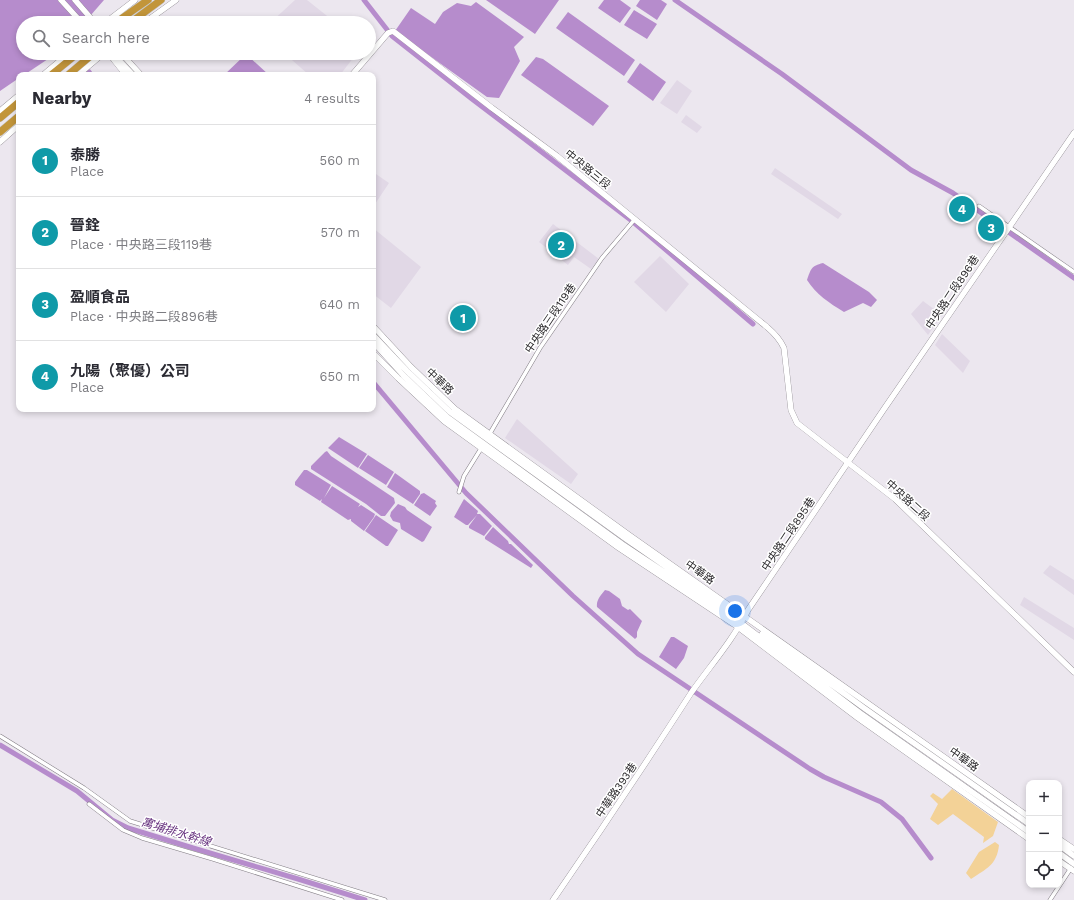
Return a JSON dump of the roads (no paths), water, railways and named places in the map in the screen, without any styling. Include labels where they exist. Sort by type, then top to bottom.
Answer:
[{"type":"highway","points":[[125,16],[148,0]]},
{"type":"highway","points":[[139,16],[161,0]]},
{"type":"highway","points":[[55,72],[69,60]]},
{"type":"highway","points":[[72,72],[86,60]]},
{"type":"highway","points":[[0,118],[16,105]]},
{"type":"highway","points":[[0,132],[16,119]]},
{"type":"main road","points":[[61,0],[76,16]]},
{"type":"main road","points":[[75,0],[89,16]]},
{"type":"main road","points":[[114,16],[135,0]]},
{"type":"main road","points":[[154,16],[176,0]]},
{"type":"main road","name":"中央路三段","points":[[376,47],[388,33],[393,30],[492,108],[551,152],[635,219],[702,276],[767,327]]},
{"type":"main road","points":[[47,72],[61,60]]},
{"type":"main road","points":[[82,72],[96,60]]},
{"type":"main road","points":[[114,60],[124,72]]},
{"type":"main road","points":[[118,60],[130,72]]},
{"type":"main road","points":[[127,60],[138,72]]},
{"type":"main road","points":[[133,60],[143,72]]},
{"type":"main road","name":"中央路三段","points":[[355,72],[365,60]]},
{"type":"main road","points":[[0,111],[16,98]]},
{"type":"main road","points":[[0,142],[16,128]]},
{"type":"main road","name":"中央路二段896巷","points":[[848,462],[1074,133]]},
{"type":"main road","name":"中央路二段","points":[[767,327],[776,335],[784,348],[791,410],[795,420],[895,499],[1074,672]]},
{"type":"main road","name":"中華路","points":[[376,329],[411,367],[486,441]]},
{"type":"main road","name":"中華路","points":[[376,338],[407,371],[450,412],[619,548],[742,621],[1028,816]]},
{"type":"main road","name":"中華路","points":[[376,345],[402,375],[447,417],[486,441],[1026,822]]},
{"type":"main road","name":"中華路","points":[[376,355],[444,421],[486,441]]},
{"type":"main road","name":"中央路二段895巷","points":[[742,621],[848,462]]},
{"type":"main road","name":"中華路","points":[[742,621],[860,713],[1026,830]]},
{"type":"main road","name":"中華路","points":[[742,621],[858,718],[1026,837]]},
{"type":"main road","name":"中華路393巷","points":[[553,900],[612,815],[695,688],[742,621]]},
{"type":"main road","points":[[1062,841],[1074,849]]},
{"type":"main road","points":[[1062,847],[1074,856]]},
{"type":"main road","points":[[1062,856],[1073,867]]},
{"type":"main road","points":[[1062,862],[1073,867]]},
{"type":"street","points":[[979,206],[1074,272]]},
{"type":"street","name":"中央路三段119巷","points":[[459,492],[464,476],[540,348],[602,258],[635,219]]},
{"type":"street","points":[[0,736],[84,788],[130,821],[373,898],[386,900]]},
{"type":"street","points":[[89,804],[123,830],[142,838],[342,900]]},
{"type":"street","points":[[1050,900],[1073,867]]},
{"type":"waterway","points":[[364,0],[392,36],[632,221],[753,324]]},
{"type":"waterway","points":[[675,0],[782,74],[911,170],[953,193],[1074,278]]},
{"type":"waterway","points":[[376,386],[466,493],[573,596],[638,654],[810,769],[824,777],[881,802],[902,819],[931,858]]},
{"type":"waterway","name":"寓埔排水幹線","points":[[0,745],[77,791],[112,820],[128,828],[365,900]]},
{"type":"place","name":"九陽（聚優）公司","points":[[962,209]]},
{"type":"place","name":"盈順食品","points":[[991,228]]},
{"type":"place","name":"晉銓","points":[[561,245]]},
{"type":"place","name":"泰勝","points":[[463,318]]}]
